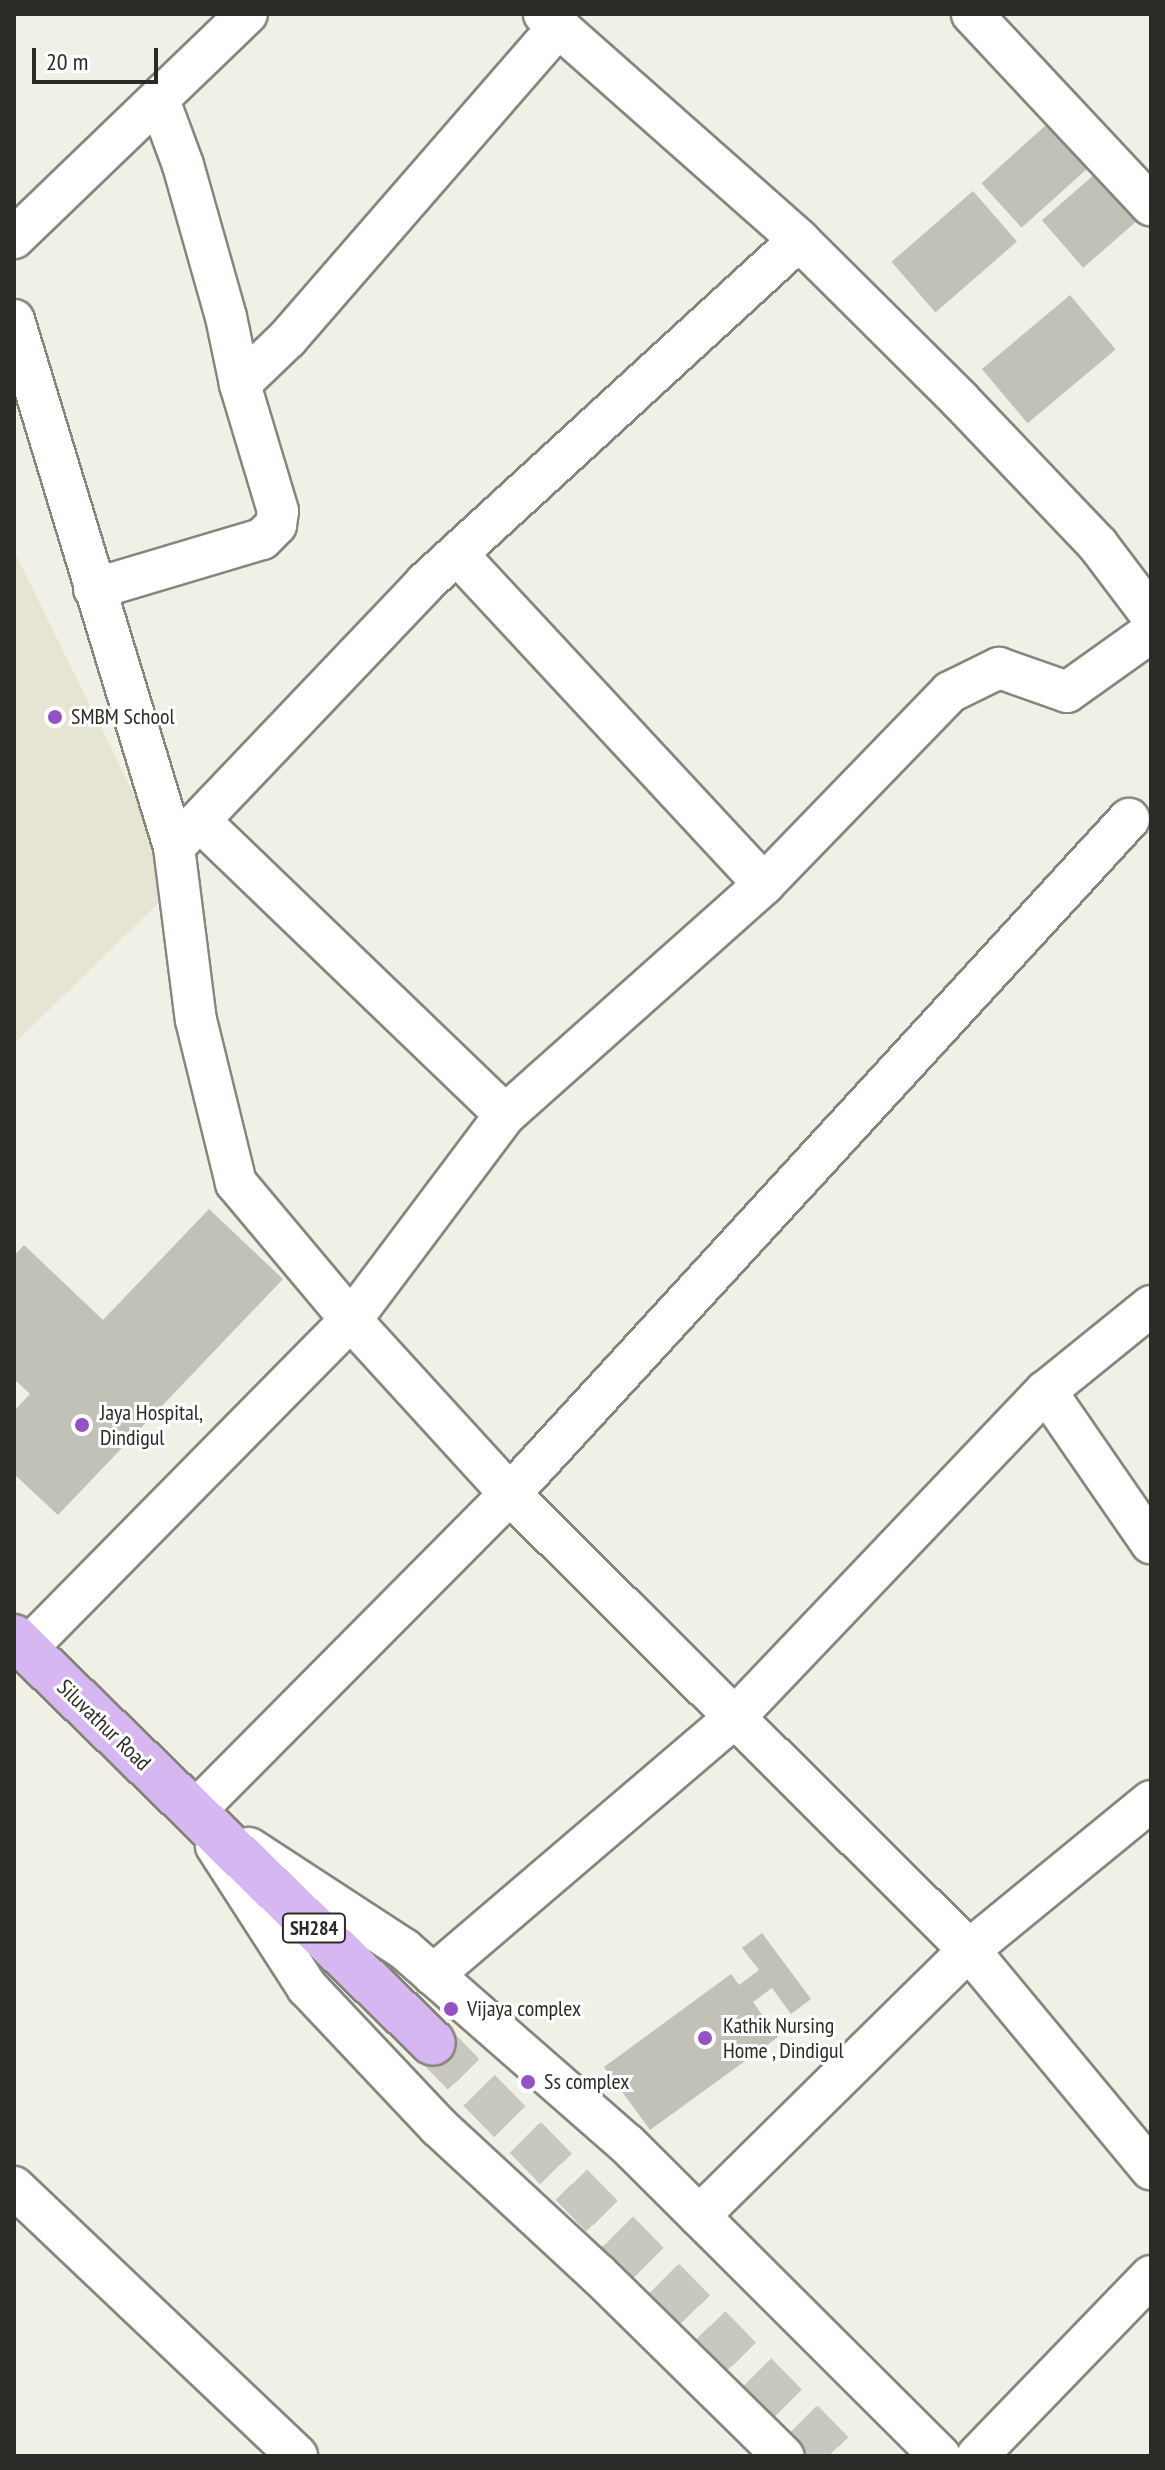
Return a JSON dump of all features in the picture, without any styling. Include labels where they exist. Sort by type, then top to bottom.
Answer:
[{"type":"main road","name":"Siluvathur Road","points":[[20,1643],[194,1812]]},
{"type":"main road","name":"SH284","points":[[194,1812],[433,2043]]},
{"type":"street","points":[[14,238],[247,14]]},
{"type":"street","points":[[972,14],[1151,205]]},
{"type":"street","points":[[240,384],[287,339],[552,20],[799,240],[960,400],[1098,545],[1151,615]]},
{"type":"street","points":[[94,589],[262,539],[276,525],[278,511],[240,384],[226,317],[183,165],[159,100]]},
{"type":"street","points":[[187,835],[425,583],[799,240]]},
{"type":"street","points":[[14,320],[94,589],[187,835],[196,1020],[236,1183],[351,1320],[510,1494],[969,1950],[1151,2169]]},
{"type":"street","points":[[458,555],[764,884]]},
{"type":"street","points":[[20,1643],[351,1320],[505,1115],[764,884],[950,692],[999,668],[1067,692],[1151,632]]},
{"type":"street","points":[[194,1812],[510,1494],[1129,819]]},
{"type":"street","points":[[187,835],[505,1115]]},
{"type":"street","points":[[433,1975],[736,1716],[1046,1391],[1151,1306]]},
{"type":"street","points":[[1046,1391],[1151,1543]]},
{"type":"street","points":[[699,2216],[969,1950],[1151,1801]]},
{"type":"street","points":[[194,1812],[404,1949],[627,2144],[940,2456]]},
{"type":"street","points":[[194,1812],[307,1987],[439,2127],[598,2274],[783,2456]]},
{"type":"street","points":[[16,2193],[297,2456]]},
{"type":"street","points":[[977,2456],[1151,2276]]},
{"type":"shaded area","name":"SMBM School","points":[[14,551],[178,884],[14,1044]]},
{"type":"building","points":[[1055,117],[1095,162],[1022,228],[981,183]]},
{"type":"building","points":[[1103,167],[1144,215],[1083,268],[1042,220]]},
{"type":"building","points":[[973,191],[1017,242],[935,312],[891,262]]},
{"type":"building","points":[[1070,295],[1116,349],[1028,423],[982,369]]},
{"type":"building","points":[[209,1209],[283,1279],[58,1515],[14,1474],[14,1411],[30,1394],[14,1379],[14,1256],[24,1245],[103,1320]]},
{"type":"building","points":[[762,1933],[811,1999],[791,2014],[772,1988],[753,2002],[778,2037],[650,2130],[604,2067],[731,1974],[739,1985],[759,1970],[742,1948]]},
{"type":"tunnel","points":[[433,2043],[836,2456]]},
{"type":"place","name":"SMBM School","points":[[55,717]]},
{"type":"place","name":"Jaya Hospital, Dindigul","points":[[82,1425]]},
{"type":"place","name":"Vijaya complex","points":[[451,2009]]},
{"type":"place","name":"Kathik Nursing Home , Dindigul","points":[[705,2038]]},
{"type":"place","name":"Ss complex","points":[[528,2082]]}]
